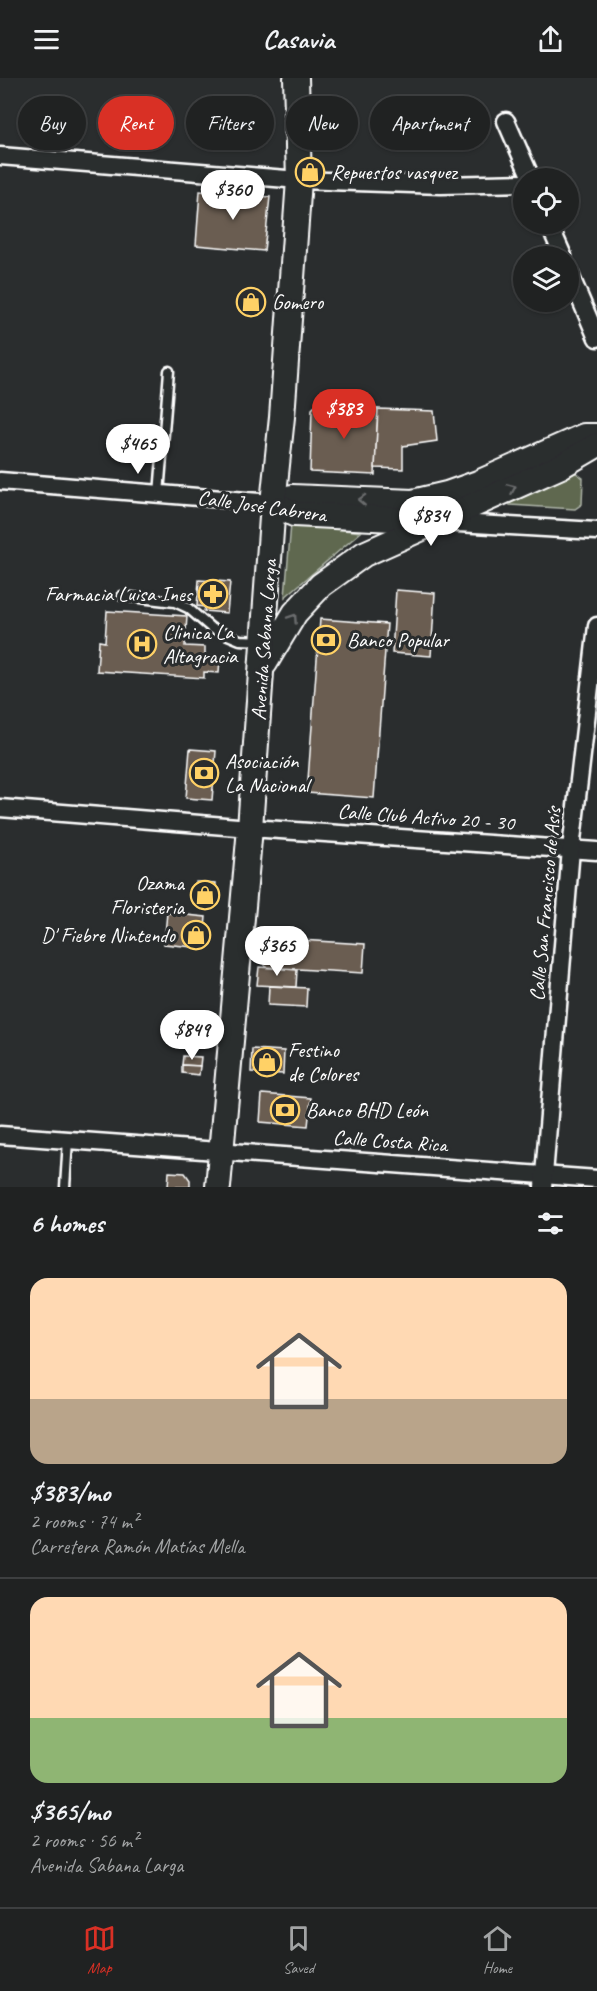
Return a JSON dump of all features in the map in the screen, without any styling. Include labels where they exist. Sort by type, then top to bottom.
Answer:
[{"type":"main road","name":"Avenida Sabana Larga","points":[[218,1187],[250,828],[299,180],[296,78]]},
{"type":"main road","points":[[273,503],[292,497],[413,502],[447,494],[478,483],[584,436],[597,436]]},
{"type":"main road","points":[[262,668],[295,613],[321,585],[364,554],[561,466],[597,445]]},
{"type":"main road","name":"Calle José Cabrera","points":[[273,503],[294,514],[437,522]]},
{"type":"street","points":[[506,121],[527,168]]},
{"type":"street","points":[[0,156],[299,180],[441,185],[513,183]]},
{"type":"street","points":[[579,296],[597,338]]},
{"type":"street","name":"Calle José Cabrera","points":[[0,480],[273,503]]},
{"type":"street","name":"Calle José Cabrera","points":[[437,522],[597,531]]},
{"type":"street","name":"Calle San Francisco de Asís","points":[[544,1180],[571,849],[597,626]]},
{"type":"street","name":"Calle Club Activo 20 - 30","points":[[0,808],[250,828],[597,851]]},
{"type":"street","name":"Calle Costa Rica","points":[[0,1135],[544,1180],[597,1179]]},
{"type":"lane","points":[[159,494],[169,371]]},
{"type":"lane","points":[[122,596],[176,602],[188,608],[211,628],[240,640],[264,641]]},
{"type":"lane","points":[[65,1187],[68,1140]]},
{"type":"green space","points":[[572,470],[583,478],[582,504],[575,509],[510,505],[509,500]]},
{"type":"green space","points":[[291,524],[361,532],[285,597]]},
{"type":"building","points":[[200,191],[270,197],[264,251],[196,245]]},
{"type":"building","points":[[315,406],[378,409],[375,475],[310,472],[312,409]]},
{"type":"building","points":[[378,409],[434,411],[437,441],[403,446],[403,469],[375,468]]},
{"type":"building","name":"Farmacia Luisa Ines","points":[[199,580],[230,582],[227,613],[204,611],[205,607],[197,606]]},
{"type":"building","points":[[396,590],[435,593],[431,656],[392,653]]},
{"type":"building","name":"Clinica La Altagracia","points":[[107,611],[187,616],[185,646],[205,647],[205,656],[220,657],[219,673],[204,672],[204,678],[97,671],[99,641],[105,642]]},
{"type":"building","points":[[320,619],[387,624],[374,798],[307,793]]},
{"type":"building","points":[[190,749],[216,751],[212,800],[186,798]]},
{"type":"building","points":[[196,882],[216,883],[215,892],[195,890]]},
{"type":"building","name":"Ozama Floristeria","points":[[195,890],[215,892],[215,901],[194,899]]},
{"type":"building","points":[[167,913],[206,917],[203,948],[164,944]]},
{"type":"building","points":[[267,938],[365,944],[363,973],[265,967]]},
{"type":"building","points":[[259,967],[297,970],[296,987],[257,985]]},
{"type":"building","points":[[269,986],[307,988],[306,1007],[268,1005]]},
{"type":"building","name":"Festino de Colores","points":[[252,1049],[284,1051],[283,1074],[251,1072]]},
{"type":"building","points":[[183,1056],[201,1057],[200,1066],[182,1065]]},
{"type":"building","points":[[182,1065],[200,1066],[199,1075],[182,1073]]},
{"type":"building","name":"Banco BHD León","points":[[262,1094],[311,1098],[308,1126],[260,1122]]},
{"type":"building","points":[[169,1172],[185,1173],[190,1180],[190,1187],[168,1187]]},
{"type":"place","name":"Repuestos vasquez","points":[[310,172]]},
{"type":"place","name":"Gomero","points":[[251,302]]},
{"type":"place","name":"Farmacia Luisa Ines","points":[[213,594]]},
{"type":"place","name":"Banco Popular","points":[[326,640]]},
{"type":"place","name":"Clinica La Altagracia","points":[[142,644]]},
{"type":"place","name":"Asociación La Nacional","points":[[204,773]]},
{"type":"place","name":"Ozama Floristeria","points":[[205,895]]},
{"type":"place","name":"D' Fiebre Nintendo","points":[[196,935]]},
{"type":"place","name":"Festino de Colores","points":[[267,1062]]},
{"type":"place","name":"Banco BHD León","points":[[285,1110]]}]
